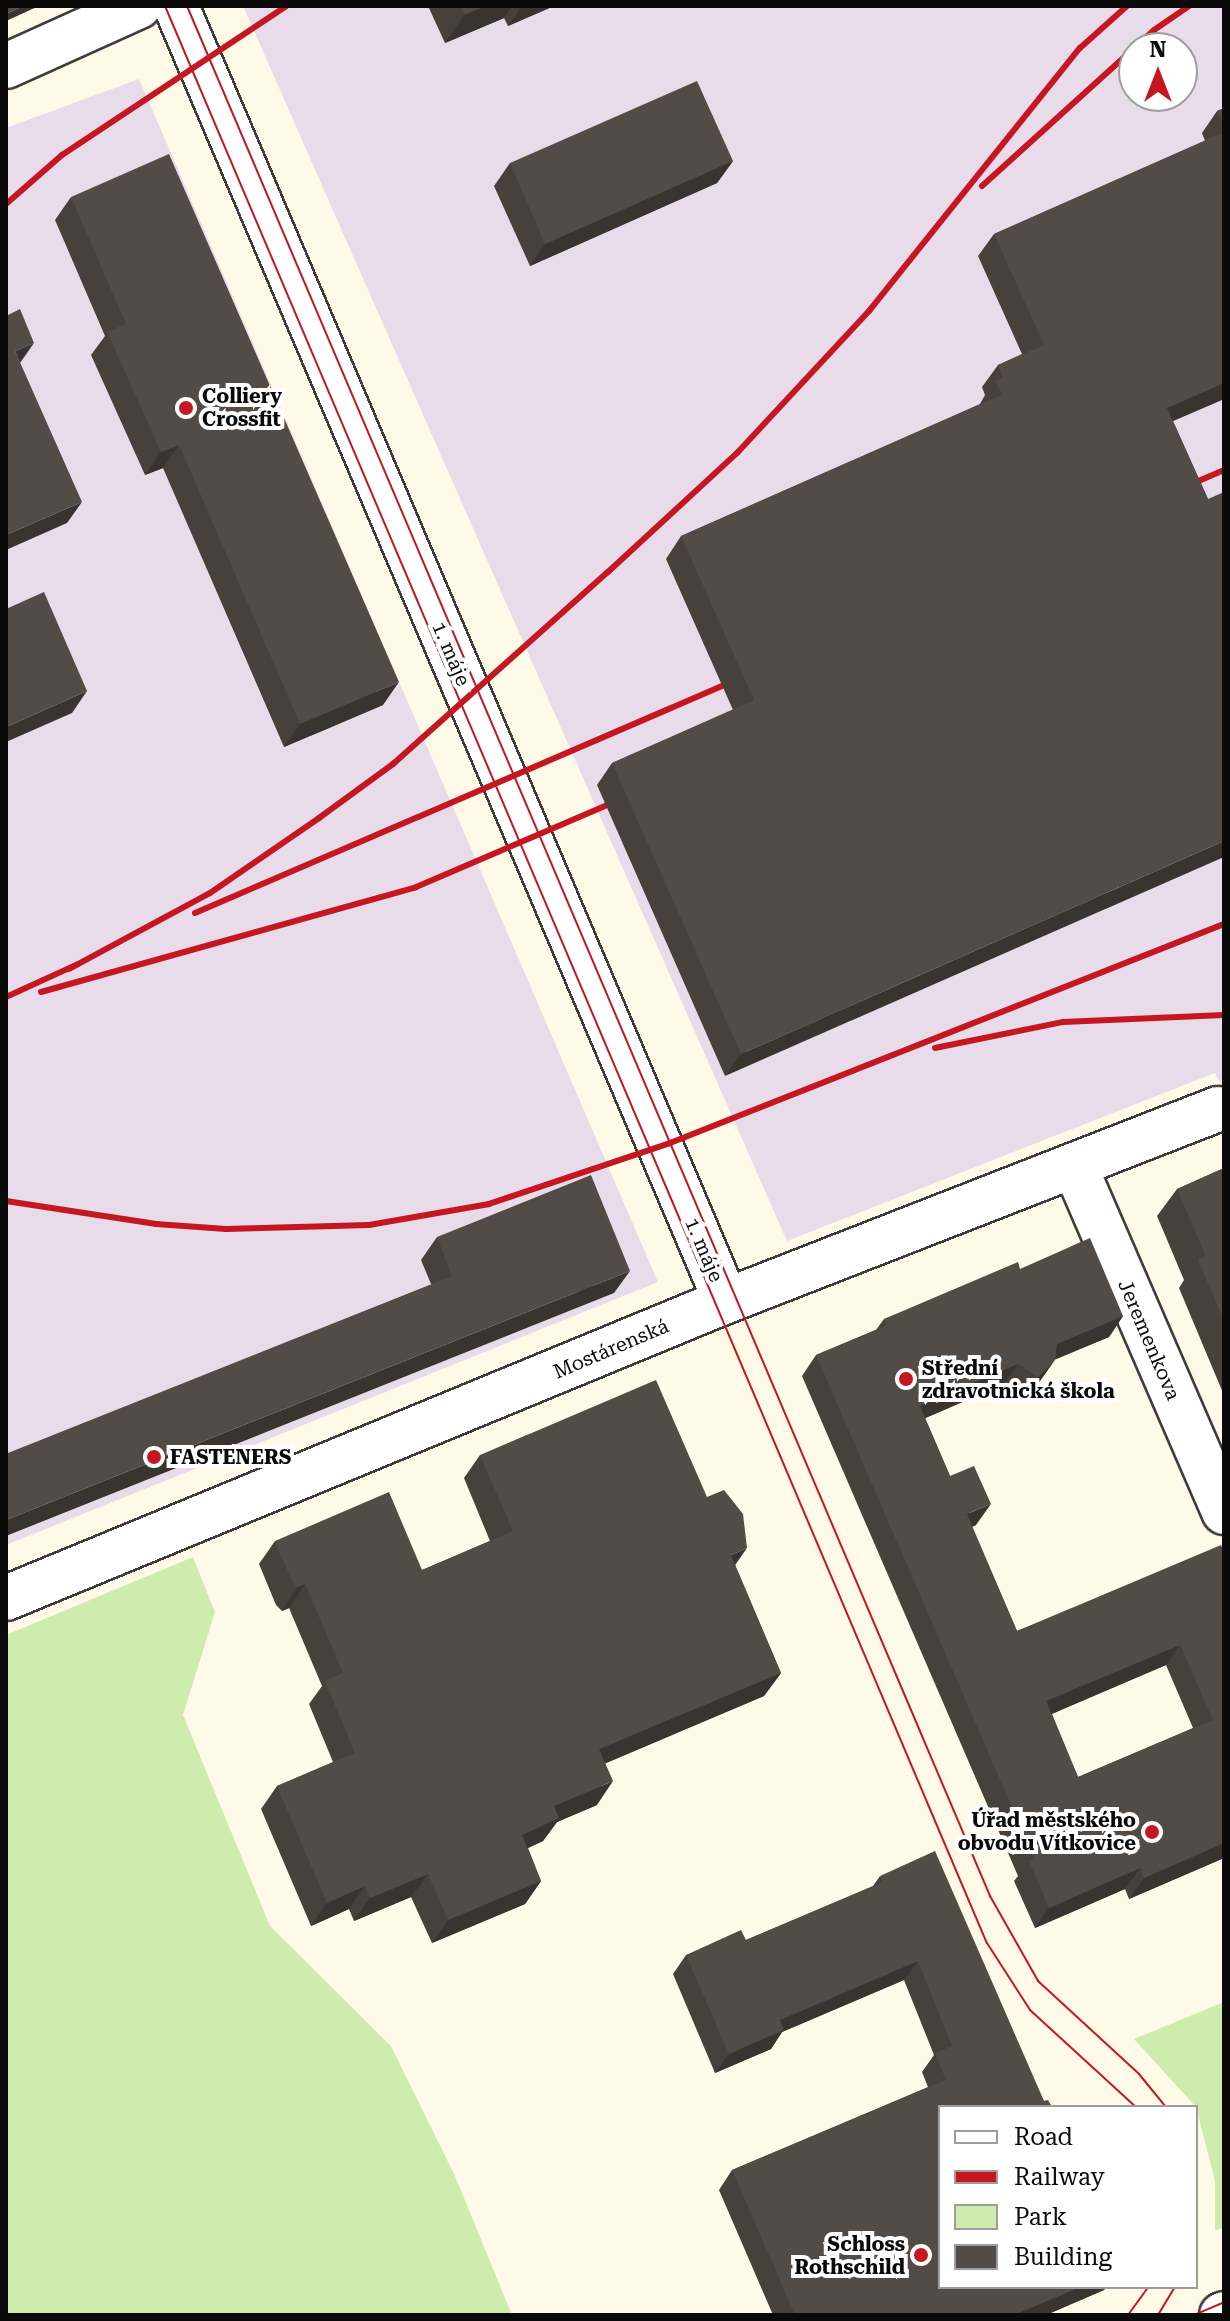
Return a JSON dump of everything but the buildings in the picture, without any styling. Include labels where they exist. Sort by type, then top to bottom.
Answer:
[{"type":"street","points":[[6,66],[139,6]]},
{"type":"street","name":"1. máje","points":[[176,6],[726,1301]]},
{"type":"street","name":"Mostárenská","points":[[6,1598],[726,1301],[1218,1109]]},
{"type":"street","name":"Jeremenkova","points":[[1075,1167],[1224,1512]]},
{"type":"shaded area","points":[[243,6],[1224,6],[1224,1091],[1215,1073],[787,1241]]},
{"type":"shaded area","points":[[139,79],[658,1282],[6,1545],[6,128]]},
{"type":"green space","points":[[193,1557],[215,1612],[183,1715],[270,1926],[391,2046],[455,2176],[512,2315],[6,2315],[6,1635]]},
{"type":"green space","points":[[1224,2002],[1224,2227],[1215,2231],[1215,2181],[1198,2105],[1194,2105],[1134,2039]]},
{"type":"tram line","points":[[165,6],[987,1943],[1030,2010],[1134,2105]]},
{"type":"tram line","points":[[187,6],[990,1896],[1038,1981],[1139,2074],[1164,2105]]},
{"type":"tram line","points":[[1128,2315],[1147,2289]]},
{"type":"tram line","points":[[1158,2315],[1174,2289]]},
{"type":"tram line","points":[[1194,2315],[1224,2302]]},
{"type":"railway","points":[[6,204],[62,155],[286,6]]},
{"type":"railway","points":[[69,969],[210,893],[393,764],[608,572],[737,453],[869,311],[1080,48],[1127,6]]},
{"type":"railway","points":[[982,186],[1154,30],[1189,6]]},
{"type":"railway","points":[[1180,489],[1224,470]]},
{"type":"railway","points":[[195,913],[743,677]]},
{"type":"railway","points":[[41,992],[416,887],[624,798]]},
{"type":"railway","points":[[6,1201],[156,1224],[226,1229],[369,1225],[489,1204],[670,1143],[1224,924]]},
{"type":"railway","points":[[6,997],[78,964]]},
{"type":"railway","points":[[935,1048],[1063,1022],[1224,1015]]},
{"type":"place","name":"Colliery Crossfit","points":[[186,408]]},
{"type":"place","name":"Střední zdravotnická škola","points":[[906,1379]]},
{"type":"place","name":"FASTENERS","points":[[154,1457]]},
{"type":"place","name":"Úřad městského obvodu Vítkovice","points":[[1152,1832]]},
{"type":"place","name":"Schloss Rothschild","points":[[921,2255]]}]
